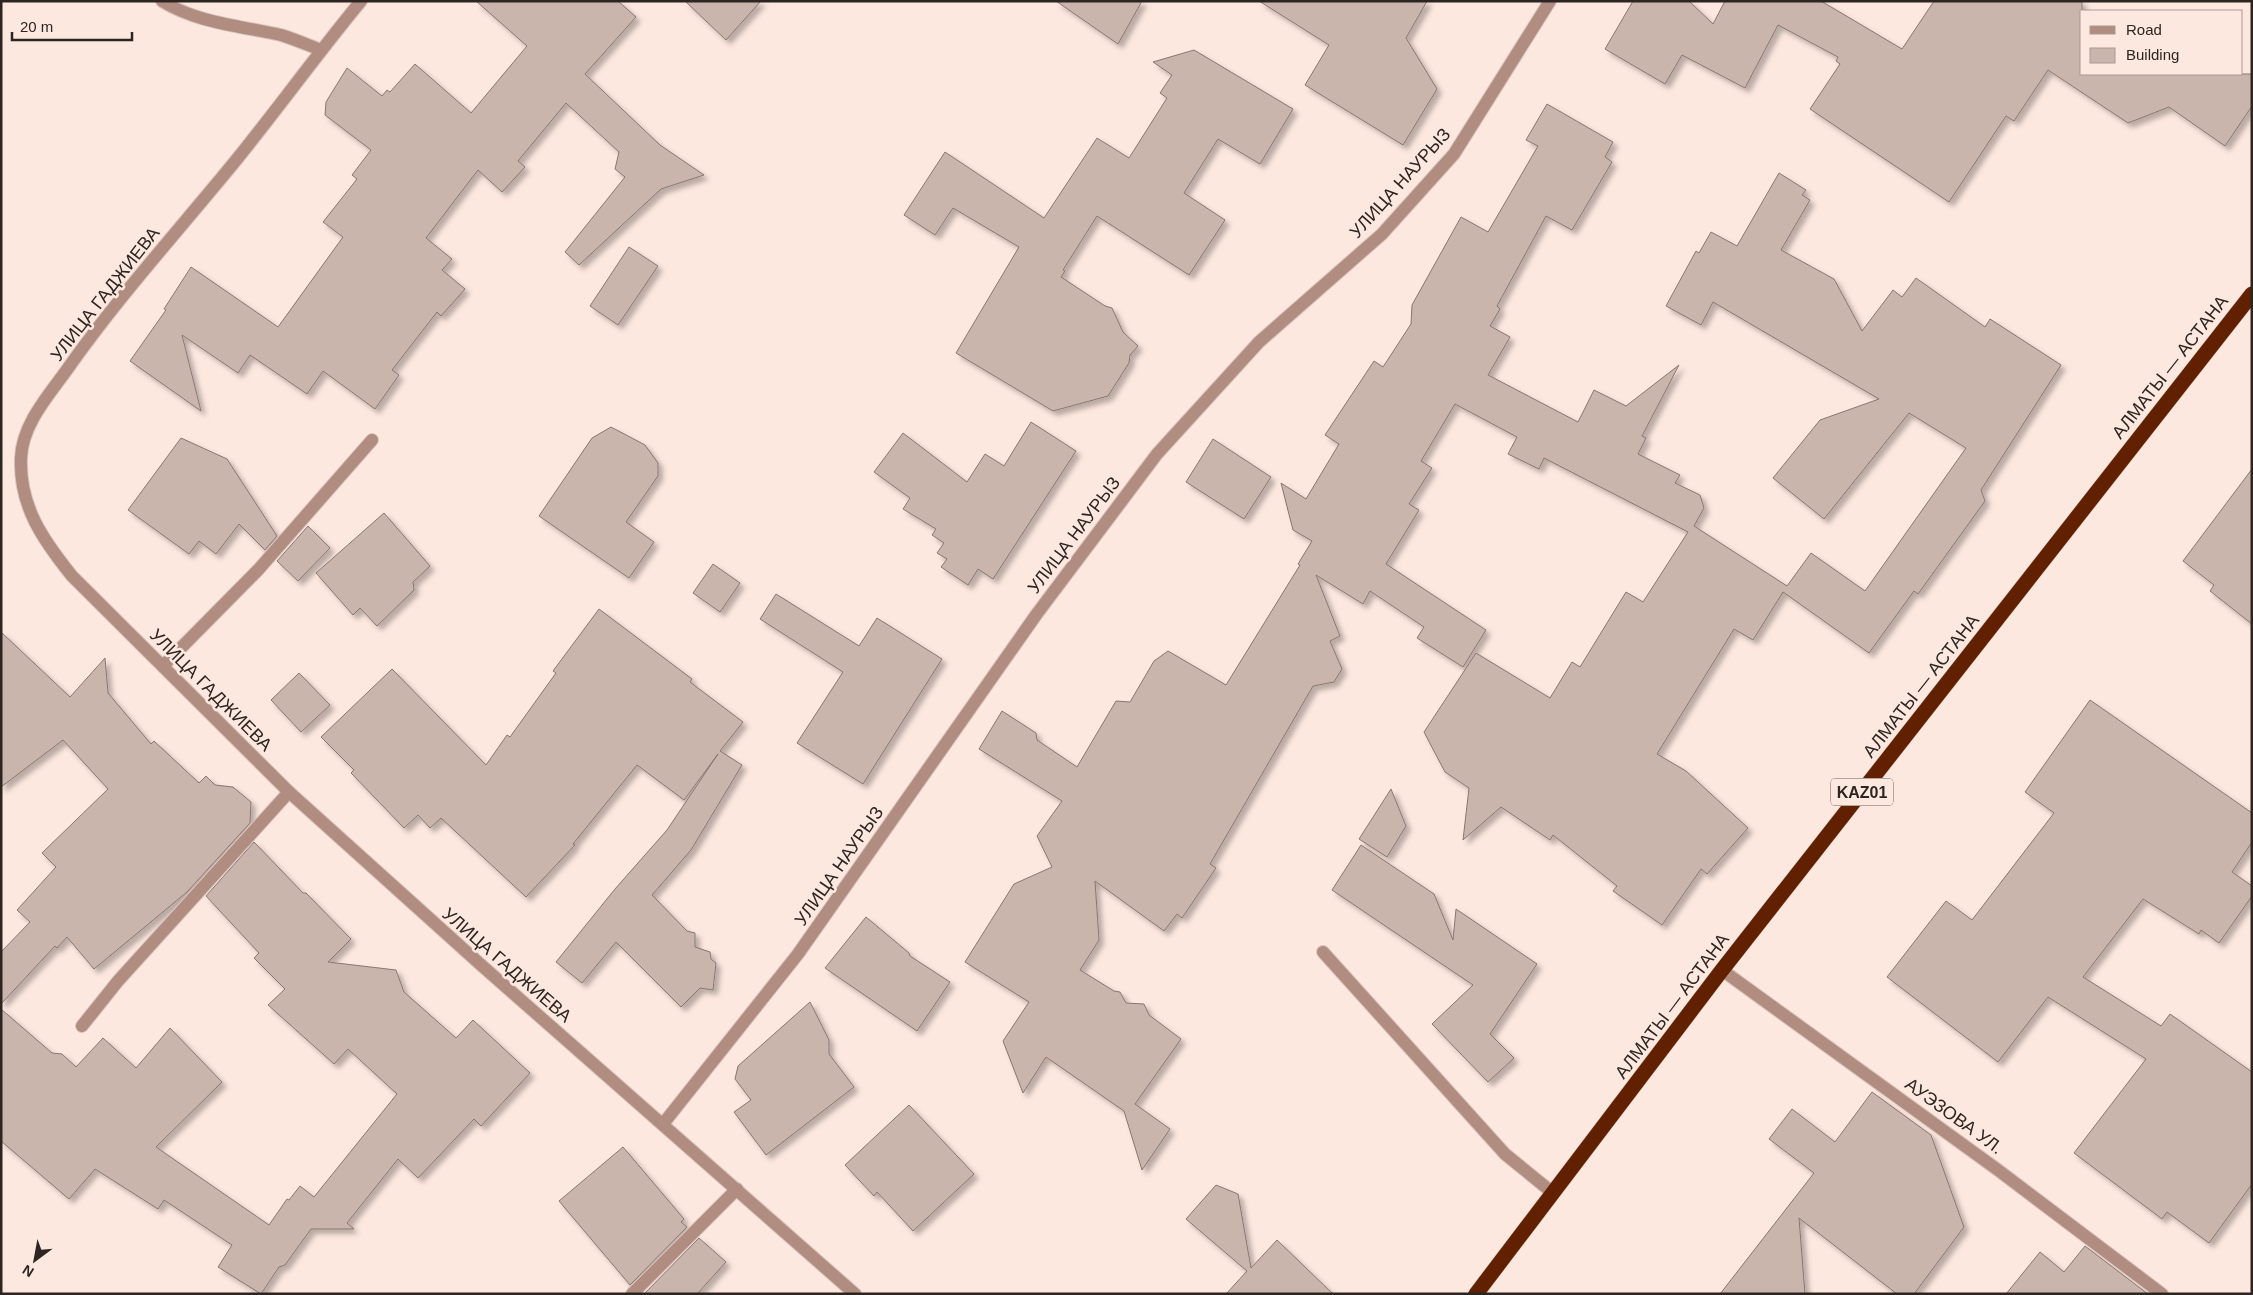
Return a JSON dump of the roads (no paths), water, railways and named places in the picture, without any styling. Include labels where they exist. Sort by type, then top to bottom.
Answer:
[{"type":"highway","name":"АЛМАТЫ — АСТАНА","points":[[1476,1294],[1722,970],[2252,294]]},
{"type":"street","points":[[162,1],[174,9],[229,25],[282,36],[321,50]]},
{"type":"street","name":"УЛИЦА ГАДЖИЕВА","points":[[361,1],[238,158],[96,328],[41,407],[27,430],[21,457],[28,510],[52,550],[72,576],[289,792],[480,964],[855,1294]]},
{"type":"street","name":"УЛИЦА НАУРЫЗ","points":[[663,1124],[798,954],[1036,615],[1157,454],[1259,342],[1382,234],[1454,154],[1550,1]]},
{"type":"street","points":[[163,666],[265,563],[372,440]]},
{"type":"street","points":[[82,1026],[118,981],[289,792]]},
{"type":"street","points":[[1323,952],[1505,1154],[1553,1193]]},
{"type":"street","name":"АУЭЗОВА УЛ.","points":[[1722,970],[1998,1170],[2162,1294]]},
{"type":"street","points":[[632,1294],[736,1189]]}]
